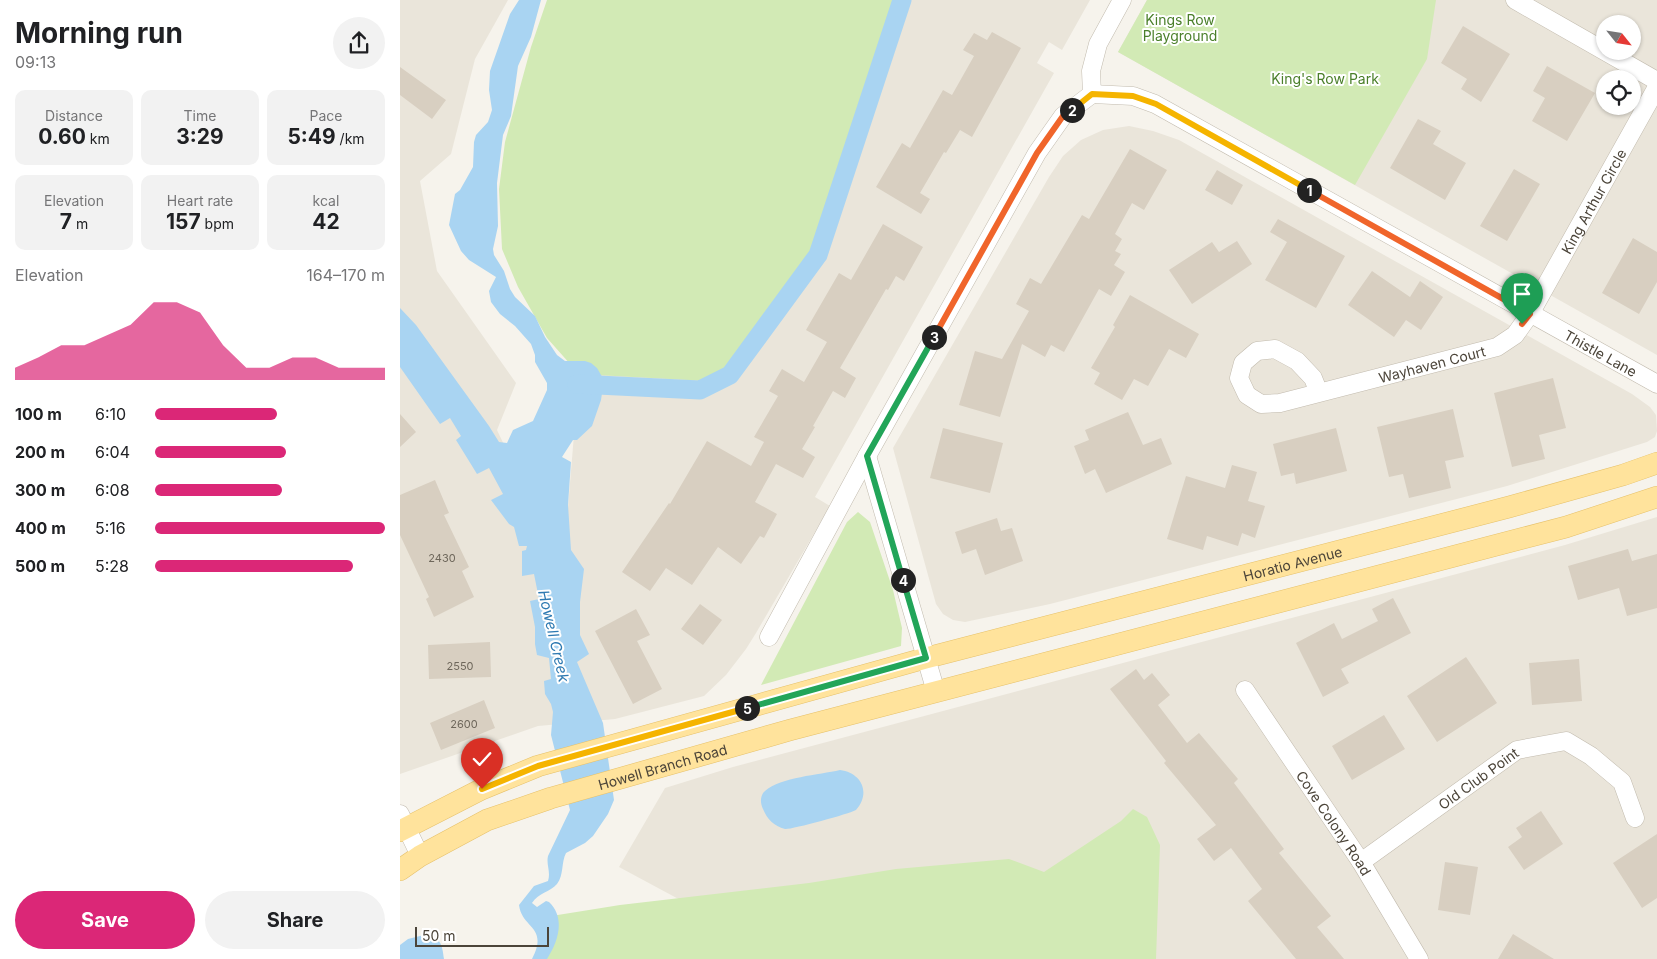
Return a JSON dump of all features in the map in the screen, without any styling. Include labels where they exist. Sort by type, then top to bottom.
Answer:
[{"type":"main road","name":"Horatio Avenue","points":[[926,658],[1604,481],[1657,463]]},
{"type":"main road","points":[[936,692],[1566,527],[1657,497]]},
{"type":"main road","points":[[1313,557],[1321,591]]},
{"type":"main road","points":[[402,824],[538,766],[926,658]]},
{"type":"main road","name":"Howell Branch Road","points":[[400,870],[420,856],[487,820],[551,798],[790,730],[936,692]]},
{"type":"street","points":[[769,638],[867,456],[1037,153],[1063,116],[1092,94],[1091,71],[1098,44],[1122,0]]},
{"type":"street","points":[[1515,0],[1657,81]]},
{"type":"street","name":"King Arthur Circle","points":[[1530,314],[1657,87]]},
{"type":"street","name":"Thistle Lane","points":[[1092,94],[1133,96],[1156,104],[1657,384]]},
{"type":"street","name":"Wayhaven Court","points":[[1319,393],[1497,347],[1515,335],[1530,314]]},
{"type":"street","points":[[867,456],[936,692]]},
{"type":"street","name":"Cove Colony Road","points":[[1245,690],[1361,862],[1419,959]]},
{"type":"street","name":"Old Club Point","points":[[1361,862],[1517,750],[1566,742],[1591,756],[1622,782],[1635,818]]},
{"type":"street","points":[[402,824],[420,856]]},
{"type":"shaded area","points":[[400,0],[508,0],[475,59],[451,154],[420,181],[437,271],[516,383],[497,430],[563,568],[579,374],[818,253],[905,0],[1090,0],[1062,50],[1049,42],[1037,63],[1054,73],[815,497],[830,506],[756,633],[726,675],[704,696],[615,719],[538,726],[400,774]]},
{"type":"shaded area","points":[[1147,0],[1657,0],[1657,355],[1118,52]]},
{"type":"shaded area","points":[[1129,126],[1153,131],[1179,140],[1632,394],[1650,407],[1656,415],[1657,431],[1655,437],[1647,442],[1507,486],[1050,604],[965,622],[953,620],[943,614],[936,604],[893,448],[1049,177],[1063,156],[1081,140],[1103,130]]},
{"type":"shaded area","points":[[1657,517],[1657,959],[790,959],[619,867],[665,788],[733,767],[1565,545]]},
{"type":"green space","points":[[547,0],[905,0],[818,254],[724,382],[579,374],[547,338],[518,287],[502,249],[499,189],[505,142],[531,47]]},
{"type":"green space","name":"King's Row Park","points":[[1147,0],[1436,0],[1427,59],[1355,185],[1118,52]]},
{"type":"green space","points":[[858,512],[870,522],[893,590],[902,628],[901,646],[761,685],[847,522]]},
{"type":"green space","points":[[1133,809],[1147,817],[1160,845],[1156,959],[539,959],[539,918],[620,905],[809,883],[896,869],[1009,859],[1044,872],[1121,821]]},
{"type":"water","name":"Howell Creek","points":[[519,0],[541,0],[531,37],[518,66],[511,116],[503,135],[497,183],[498,226],[493,249],[494,255],[504,271],[515,297],[535,316],[545,337],[557,355],[565,361],[585,361],[591,363],[597,368],[604,380],[601,400],[592,426],[577,440],[573,440],[562,457],[571,462],[568,505],[571,550],[584,569],[580,602],[580,635],[589,654],[577,662],[603,723],[614,800],[608,814],[593,836],[585,843],[566,853],[561,877],[557,884],[537,897],[532,903],[537,907],[546,901],[549,902],[557,915],[559,923],[557,938],[547,959],[532,959],[538,940],[533,929],[521,913],[519,905],[534,886],[548,881],[548,856],[570,810],[551,735],[553,712],[545,694],[544,681],[551,679],[549,658],[537,655],[535,644],[535,627],[530,601],[539,599],[534,574],[522,576],[522,551],[526,550],[527,546],[519,546],[514,527],[509,524],[491,500],[503,494],[489,468],[477,474],[456,440],[461,436],[450,418],[440,424],[400,367],[400,308],[416,325],[499,442],[507,443],[513,430],[533,421],[547,390],[547,383],[535,362],[535,355],[531,344],[515,326],[500,314],[491,302],[489,291],[496,277],[469,260],[461,251],[449,225],[455,194],[460,190],[473,167],[476,135],[488,122],[492,110],[489,90],[490,71],[510,14]]},
{"type":"water","points":[[840,770],[854,775],[862,785],[863,797],[861,804],[856,810],[785,829],[771,822],[761,804],[761,797],[765,791],[772,786],[790,780]]},
{"type":"water","points":[[424,935],[440,942],[444,959],[400,959],[400,945],[408,939]]},
{"type":"building","points":[[1463,26],[1510,54],[1481,102],[1461,89],[1467,79],[1441,63]]},
{"type":"building","points":[[992,32],[1021,48],[972,137],[960,130],[946,153],[944,152],[920,193],[930,199],[921,214],[876,187],[902,143],[910,148],[943,90],[952,95],[974,56],[963,50],[974,33],[987,40]]},
{"type":"building","points":[[1547,66],[1595,93],[1567,141],[1532,121],[1545,98],[1533,91]]},
{"type":"building","points":[[400,67],[446,100],[432,119],[400,95]]},
{"type":"building","points":[[1418,119],[1441,131],[1433,144],[1466,163],[1445,200],[1390,168]]},
{"type":"building","points":[[1130,149],[1167,170],[1144,210],[1132,203],[1115,234],[1122,239],[1115,251],[1121,254],[1114,265],[1125,272],[1111,296],[1099,289],[1064,352],[1051,345],[1045,357],[1022,344],[1000,417],[959,405],[975,351],[1002,359],[1029,311],[1016,304],[1030,278],[1041,284],[1082,215],[1089,219]]},
{"type":"building","points":[[1514,169],[1540,184],[1507,241],[1480,226]]},
{"type":"building","points":[[1217,170],[1243,185],[1232,205],[1205,190]]},
{"type":"building","points":[[1278,219],[1345,256],[1316,308],[1265,280],[1287,242],[1270,232]]},
{"type":"building","points":[[883,224],[923,247],[904,281],[896,276],[888,290],[886,289],[840,368],[856,378],[845,398],[833,391],[813,426],[815,427],[802,449],[815,457],[803,478],[776,464],[755,502],[777,514],[764,538],[760,536],[741,564],[718,547],[692,585],[666,568],[650,591],[622,572],[670,504],[707,441],[751,466],[764,442],[754,437],[778,396],[769,391],[782,369],[804,382],[827,342],[806,330],[839,273],[851,280]]},
{"type":"building","points":[[1633,238],[1657,252],[1657,282],[1639,314],[1602,293]]},
{"type":"building","points":[[1237,241],[1252,264],[1192,304],[1169,270],[1212,242],[1219,252]]},
{"type":"building","points":[[1372,271],[1410,297],[1420,281],[1443,297],[1421,330],[1406,320],[1394,337],[1348,305]]},
{"type":"building","points":[[1130,295],[1199,334],[1186,358],[1169,349],[1148,386],[1134,379],[1122,400],[1094,384],[1100,373],[1091,368],[1115,327],[1113,325]]},
{"type":"building","points":[[1553,378],[1566,428],[1539,435],[1545,459],[1512,467],[1494,393]]},
{"type":"building","points":[[1453,409],[1464,457],[1445,461],[1451,488],[1409,498],[1403,474],[1389,477],[1377,427]]},
{"type":"building","points":[[1128,412],[1143,445],[1161,438],[1172,464],[1106,493],[1095,469],[1085,474],[1074,446],[1089,440],[1085,430]]},
{"type":"building","points":[[400,414],[416,432],[400,447]]},
{"type":"building","points":[[943,428],[1003,443],[990,493],[930,478]]},
{"type":"building","points":[[1336,428],[1347,471],[1296,484],[1294,473],[1281,476],[1273,444]]},
{"type":"building","points":[[1232,465],[1257,472],[1248,501],[1265,506],[1255,538],[1242,533],[1238,546],[1207,536],[1203,550],[1167,539],[1186,476],[1225,488]]},
{"type":"building","points":[[435,480],[449,513],[444,515],[469,567],[462,571],[474,597],[434,617],[426,599],[429,597],[400,535],[400,495]]},
{"type":"building","points":[[997,518],[1001,531],[1012,528],[1023,561],[985,575],[976,549],[962,554],[955,532]]},
{"type":"building","points":[[1628,549],[1632,561],[1657,554],[1657,608],[1627,616],[1619,588],[1578,600],[1568,566]]},
{"type":"building","points":[[1393,598],[1411,633],[1341,669],[1349,683],[1323,697],[1296,643],[1334,623],[1342,639],[1378,621],[1372,609]]},
{"type":"building","points":[[700,604],[722,620],[703,645],[681,629]]},
{"type":"building","points":[[636,609],[650,635],[637,641],[662,689],[633,704],[595,631]]},
{"type":"building","points":[[490,642],[491,677],[429,679],[428,645]]},
{"type":"building","points":[[1466,657],[1497,703],[1437,742],[1407,696]]},
{"type":"building","points":[[1579,659],[1582,701],[1532,705],[1529,663]]},
{"type":"building","points":[[1136,669],[1144,680],[1152,673],[1170,695],[1158,705],[1187,743],[1199,733],[1238,779],[1234,783],[1284,849],[1279,853],[1331,916],[1317,927],[1344,959],[1296,959],[1248,901],[1262,889],[1231,848],[1214,861],[1197,839],[1216,825],[1164,763],[1166,761],[1110,689]]},
{"type":"building","points":[[484,700],[495,728],[441,750],[430,723]]},
{"type":"building","points":[[1384,715],[1405,749],[1352,780],[1332,746]]},
{"type":"building","points":[[1541,811],[1563,844],[1524,870],[1508,847],[1522,837],[1516,828]]},
{"type":"building","points":[[1657,834],[1657,898],[1642,908],[1613,863]]},
{"type":"building","points":[[1445,862],[1478,867],[1470,915],[1438,910]]},
{"type":"building","points":[[1513,934],[1554,959],[1498,959]]},
{"type":"waterway","points":[[577,384],[700,390],[730,375],[818,255],[902,0]]},
{"type":"route","points":[[482,789],[538,766],[926,658],[867,456],[1037,153],[1063,116],[1092,94],[1133,96],[1156,104],[1530,314],[1522,324]]},
{"type":"park label","name":"Kings Row Playground","points":[[1180,28]]}]
